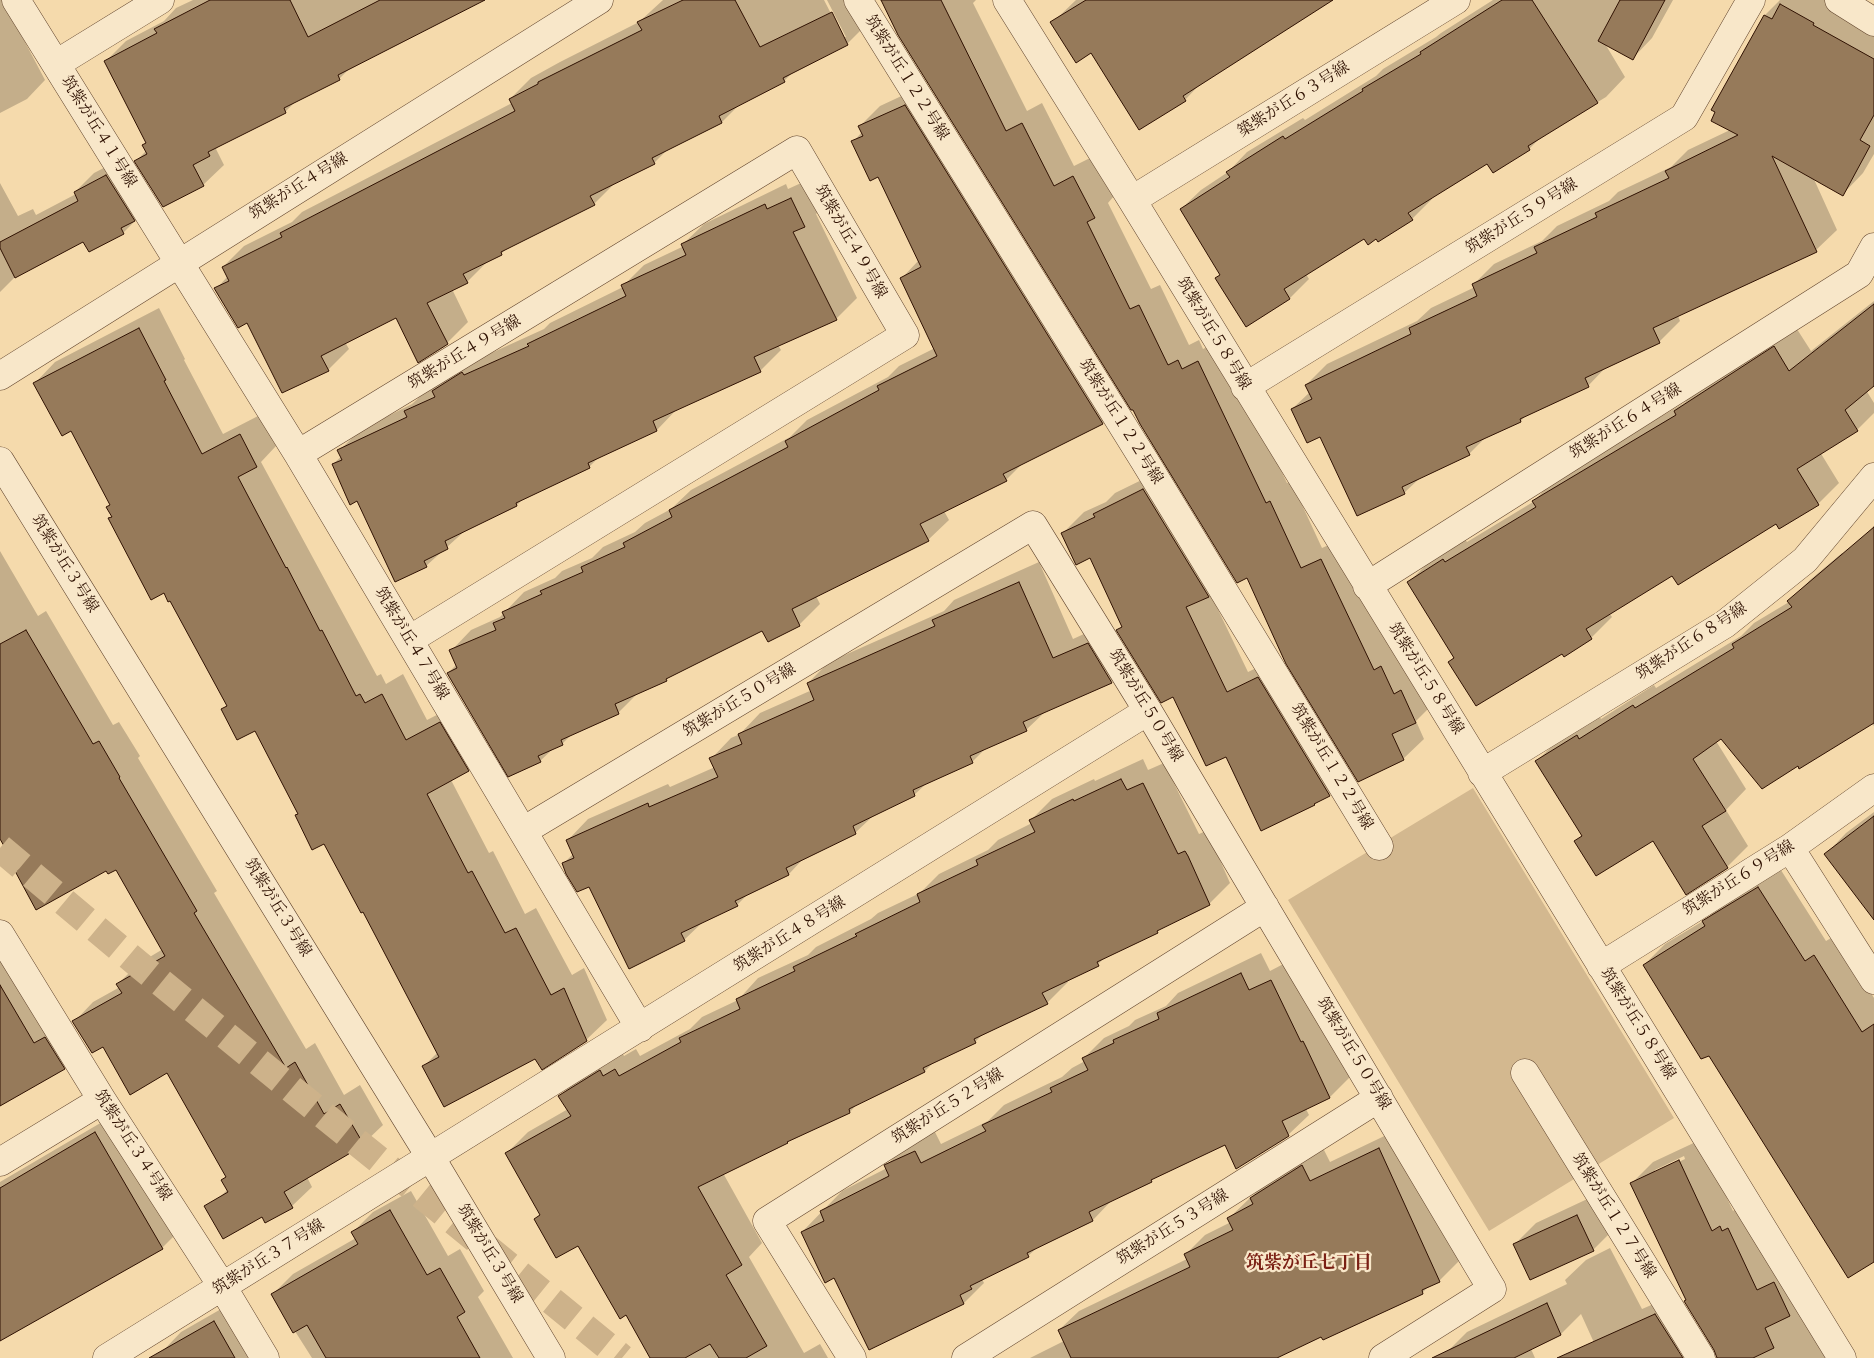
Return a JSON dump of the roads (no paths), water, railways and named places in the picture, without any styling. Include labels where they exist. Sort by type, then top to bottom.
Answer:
[{"type":"street","name":"筑紫が丘４１号線","points":[[16,0],[179,263]]},
{"type":"street","points":[[56,64],[160,0]]},
{"type":"street","name":"筑紫が丘４号線","points":[[0,376],[599,0]]},
{"type":"street","name":"筑紫が丘１２２号線","points":[[858,0],[1144,460],[1379,846]]},
{"type":"street","name":"築紫が丘６３号線","points":[[1132,200],[1456,0]]},
{"type":"street","name":"筑紫が丘５９号線","points":[[1245,387],[1684,117],[1751,0]]},
{"type":"street","points":[[1839,0],[1874,22]]},
{"type":"street","name":"筑紫が丘５８号線","points":[[1015,3],[1245,387],[1842,1358]]},
{"type":"street","name":"筑紫が丘４９号線","points":[[298,454],[797,150],[905,335],[409,640]]},
{"type":"street","name":"筑紫が丘６４号線","points":[[1368,586],[1867,278],[1874,247]]},
{"type":"street","name":"筑紫が丘４７号線","points":[[179,263],[298,454],[640,1028]]},
{"type":"street","name":"筑紫が丘３号線","points":[[0,460],[432,1158],[551,1358]]},
{"type":"street","name":"筑紫が丘６８号線","points":[[1482,773],[1726,624],[1805,560],[1874,477]]},
{"type":"street","name":"筑紫が丘５０号線","points":[[523,831],[1033,525],[1148,711],[1492,1289],[1383,1358]]},
{"type":"street","name":"筑紫が丘４８号線","points":[[432,1158],[1148,711]]},
{"type":"street","name":"筑紫が丘６９号線","points":[[1601,966],[1790,848],[1874,788]]},
{"type":"street","points":[[1790,848],[1874,980]]},
{"type":"street","name":"筑紫が丘５２号線","points":[[852,1358],[767,1221],[1265,907]]},
{"type":"street","name":"筑紫が丘３４号線","points":[[0,934],[102,1100],[222,1286],[265,1358]]},
{"type":"street","name":"筑紫が丘１２７号線","points":[[1525,1073],[1701,1358]]},
{"type":"street","name":"筑紫が丘５３号線","points":[[966,1358],[1379,1098]]},
{"type":"street","points":[[0,1162],[102,1100]]},
{"type":"street","name":"筑紫が丘３７号線","points":[[107,1358],[432,1158]]},
{"type":"tunnel","points":[[0,848],[137,963],[622,1358]]},
{"type":"district","name":"筑紫が丘七丁目","points":[[1309,1264]]}]
